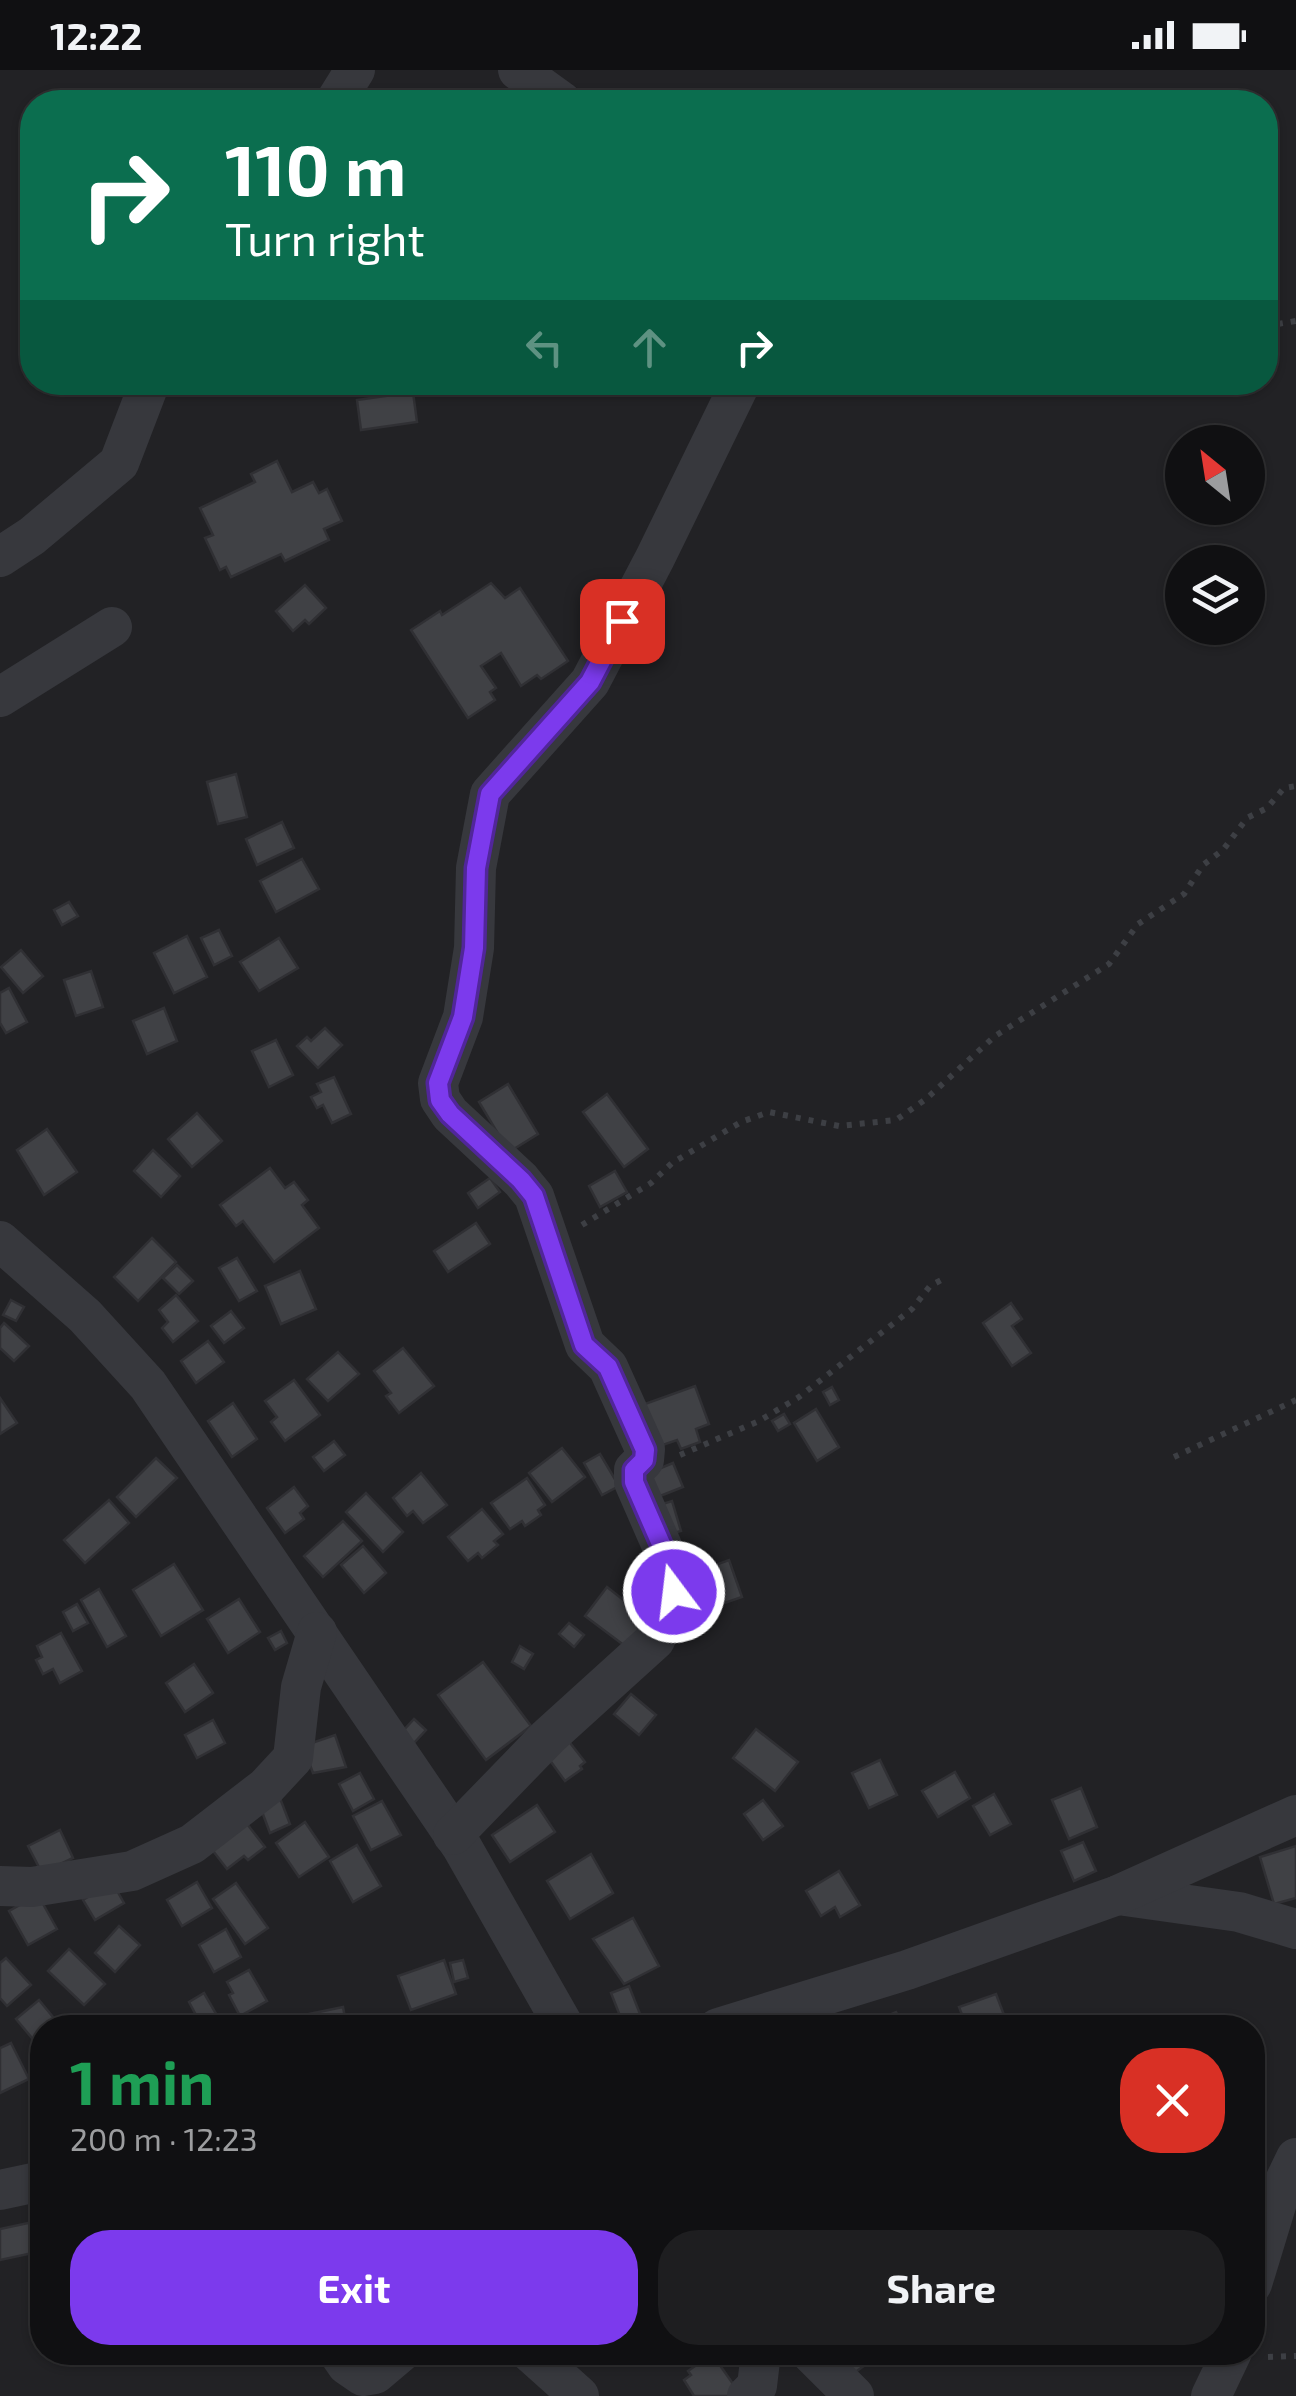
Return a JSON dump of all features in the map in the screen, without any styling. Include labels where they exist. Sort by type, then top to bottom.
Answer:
[{"type":"street","points":[[518,70],[546,90]]},
{"type":"street","points":[[0,557],[32,536],[119,463],[145,395]]},
{"type":"street","points":[[454,1835],[562,1724],[654,1640],[668,1613],[675,1576],[634,1482],[634,1470],[644,1460],[645,1450],[608,1367],[584,1345],[534,1196],[450,1114],[440,1100],[438,1083],[463,1017],[474,948],[476,868],[490,794],[590,682],[656,558],[735,395]]},
{"type":"street","points":[[0,697],[112,627]]},
{"type":"street","points":[[0,1241],[85,1316],[148,1386],[454,1835],[558,2015]]},
{"type":"street","points":[[0,1886],[32,1887],[132,1871],[192,1844],[266,1787],[292,1758],[301,1687],[318,1632]]},
{"type":"street","points":[[760,2015],[906,1970],[1118,1896],[1296,1816]]},
{"type":"street","points":[[1118,1896],[1239,1912],[1296,1928]]},
{"type":"street","points":[[1265,2241],[1281,2189],[1296,2158]]},
{"type":"street","points":[[0,2190],[30,2184]]},
{"type":"street","points":[[351,2365],[362,2376],[375,2374],[385,2365]]},
{"type":"street","points":[[544,2365],[579,2396]]},
{"type":"street","points":[[746,2396],[757,2386],[759,2365]]},
{"type":"street","points":[[823,2365],[854,2396]]},
{"type":"street","points":[[1211,2396],[1226,2365]]},
{"type":"path","points":[[552,1245],[650,1183],[672,1163],[741,1122],[769,1112],[839,1126],[896,1120],[926,1099],[995,1036],[1109,964],[1138,924],[1184,894],[1203,865],[1223,850],[1246,818],[1267,808],[1284,788],[1296,786]]},
{"type":"path","points":[[644,1460],[678,1456],[758,1421],[799,1397],[912,1309],[930,1286],[948,1277]]},
{"type":"path","points":[[1174,1457],[1296,1400]]},
{"type":"shaded area","points":[[0,70],[1296,70],[1296,2396],[0,2396]]},
{"type":"building","points":[[413,395],[417,422],[361,430],[357,400]]},
{"type":"building","points":[[277,461],[292,492],[313,482],[319,493],[327,489],[342,521],[324,529],[329,540],[285,561],[281,554],[231,577],[226,567],[220,570],[205,538],[213,535],[200,508],[255,482],[251,474]]},
{"type":"building","points":[[491,583],[505,598],[520,588],[568,661],[541,679],[537,675],[521,686],[501,653],[481,666],[496,688],[490,692],[495,700],[468,718],[411,630]]},
{"type":"building","points":[[305,585],[326,608],[309,624],[305,620],[293,631],[276,611]]},
{"type":"building","points":[[236,774],[247,817],[218,824],[207,782]]},
{"type":"building","points":[[282,822],[294,848],[257,865],[246,839]]},
{"type":"building","points":[[302,859],[319,889],[276,912],[260,881]]},
{"type":"building","points":[[69,902],[78,916],[62,925],[54,910]]},
{"type":"building","points":[[219,930],[232,956],[214,965],[201,938]]},
{"type":"building","points":[[187,936],[207,977],[174,993],[154,953]]},
{"type":"building","points":[[279,938],[298,968],[259,991],[240,962]]},
{"type":"building","points":[[21,950],[43,976],[23,993],[1,967]]},
{"type":"building","points":[[91,971],[103,1007],[76,1016],[64,980]]},
{"type":"building","points":[[9,988],[27,1022],[6,1033],[0,1023],[0,993]]},
{"type":"building","points":[[164,1008],[177,1041],[147,1054],[133,1021]]},
{"type":"building","points":[[325,1028],[342,1045],[318,1068],[297,1046],[307,1037],[311,1041]]},
{"type":"building","points":[[276,1040],[293,1075],[269,1087],[252,1051]]},
{"type":"building","points":[[334,1077],[351,1114],[332,1123],[323,1105],[317,1108],[311,1097],[321,1092],[317,1084]]},
{"type":"building","points":[[508,1084],[538,1134],[509,1152],[479,1102]]},
{"type":"building","points":[[607,1094],[648,1149],[624,1167],[583,1112]]},
{"type":"building","points":[[197,1113],[222,1141],[192,1167],[168,1139]]},
{"type":"building","points":[[47,1129],[77,1172],[44,1195],[17,1150]]},
{"type":"building","points":[[153,1150],[180,1176],[161,1197],[134,1171]]},
{"type":"building","points":[[270,1168],[285,1188],[294,1182],[308,1200],[302,1205],[319,1228],[274,1262],[243,1221],[236,1226],[220,1205]]},
{"type":"building","points":[[615,1171],[627,1192],[600,1207],[589,1186]]},
{"type":"building","points":[[490,1178],[500,1192],[478,1208],[468,1193]]},
{"type":"building","points":[[476,1223],[490,1244],[448,1272],[434,1251]]},
{"type":"building","points":[[152,1238],[176,1262],[138,1301],[114,1277]]},
{"type":"building","points":[[237,1258],[257,1291],[239,1301],[219,1268]]},
{"type":"building","points":[[177,1265],[193,1281],[179,1294],[163,1278]]},
{"type":"building","points":[[300,1271],[316,1309],[281,1324],[265,1286]]},
{"type":"building","points":[[176,1295],[198,1321],[173,1342],[162,1328],[168,1322],[159,1310]]},
{"type":"building","points":[[11,1300],[24,1307],[16,1321],[3,1315]]},
{"type":"building","points":[[1011,1303],[1022,1319],[1012,1326],[1031,1353],[1012,1366],[983,1323]]},
{"type":"building","points":[[231,1311],[244,1328],[224,1343],[211,1326]]},
{"type":"building","points":[[4,1323],[29,1346],[14,1361],[0,1348],[0,1328]]},
{"type":"building","points":[[208,1341],[224,1362],[196,1383],[181,1361]]},
{"type":"building","points":[[403,1348],[434,1386],[399,1413],[386,1396],[391,1393],[374,1371]]},
{"type":"building","points":[[338,1352],[359,1374],[328,1401],[307,1379]]},
{"type":"building","points":[[294,1380],[320,1415],[285,1441],[271,1422],[277,1417],[265,1401]]},
{"type":"building","points":[[695,1386],[709,1424],[696,1429],[700,1442],[681,1449],[677,1440],[657,1447],[642,1405]]},
{"type":"building","points":[[832,1387],[839,1400],[830,1405],[823,1392]]},
{"type":"building","points":[[0,1398],[17,1423],[0,1434]]},
{"type":"building","points":[[233,1403],[257,1439],[232,1457],[208,1421]]},
{"type":"building","points":[[816,1409],[839,1447],[817,1461],[794,1423]]},
{"type":"building","points":[[784,1414],[790,1424],[778,1431],[772,1421]]},
{"type":"building","points":[[334,1441],[345,1455],[324,1471],[313,1457]]},
{"type":"building","points":[[562,1448],[585,1477],[552,1502],[529,1473]]},
{"type":"building","points":[[600,1454],[619,1486],[602,1495],[584,1463]]},
{"type":"building","points":[[156,1458],[177,1478],[136,1517],[117,1497]]},
{"type":"building","points":[[673,1463],[683,1487],[655,1498],[646,1474]]},
{"type":"building","points":[[421,1473],[447,1505],[423,1523],[413,1511],[407,1516],[393,1498]]},
{"type":"building","points":[[527,1478],[545,1505],[538,1510],[541,1515],[525,1526],[522,1521],[510,1529],[491,1503]]},
{"type":"building","points":[[294,1487],[308,1506],[300,1513],[304,1519],[285,1533],[267,1508]]},
{"type":"building","points":[[366,1493],[403,1532],[383,1552],[346,1512]]},
{"type":"building","points":[[109,1500],[129,1523],[85,1563],[64,1540]]},
{"type":"building","points":[[672,1501],[681,1531],[665,1536],[656,1506]]},
{"type":"building","points":[[482,1509],[503,1534],[494,1541],[498,1545],[482,1558],[478,1553],[468,1561],[448,1537]]},
{"type":"building","points":[[343,1521],[362,1541],[323,1577],[304,1556]]},
{"type":"building","points":[[363,1546],[386,1573],[364,1593],[341,1565]]},
{"type":"building","points":[[729,1560],[742,1597],[713,1607],[696,1572]]},
{"type":"building","points":[[174,1564],[203,1610],[161,1636],[133,1590]]},
{"type":"building","points":[[607,1587],[654,1624],[633,1652],[585,1616]]},
{"type":"building","points":[[99,1589],[126,1636],[107,1647],[81,1600]]},
{"type":"building","points":[[239,1599],[260,1632],[228,1653],[207,1619]]},
{"type":"building","points":[[77,1604],[88,1623],[73,1631],[63,1612]]},
{"type":"building","points":[[569,1623],[584,1635],[574,1647],[559,1634]]},
{"type":"building","points":[[281,1631],[287,1643],[275,1650],[268,1638]]},
{"type":"building","points":[[61,1633],[82,1671],[60,1683],[53,1669],[43,1674],[36,1660],[42,1657],[37,1646]]},
{"type":"building","points":[[520,1646],[533,1654],[524,1669],[512,1662]]},
{"type":"building","points":[[483,1662],[531,1726],[486,1760],[438,1695]]},
{"type":"building","points":[[194,1664],[213,1693],[185,1712],[166,1683]]},
{"type":"building","points":[[631,1694],[656,1715],[639,1735],[614,1714]]},
{"type":"building","points":[[414,1719],[426,1730],[413,1744],[402,1732]]},
{"type":"building","points":[[213,1720],[225,1743],[197,1758],[185,1735]]},
{"type":"building","points":[[756,1729],[798,1762],[775,1791],[733,1758]]},
{"type":"building","points":[[335,1735],[346,1767],[313,1773],[303,1746]]},
{"type":"building","points":[[567,1739],[585,1762],[580,1766],[582,1769],[565,1781],[546,1755]]},
{"type":"building","points":[[880,1760],[897,1795],[869,1808],[852,1773]]},
{"type":"building","points":[[955,1772],[970,1798],[938,1817],[922,1791]]},
{"type":"building","points":[[360,1773],[374,1799],[353,1811],[339,1784]]},
{"type":"building","points":[[1081,1788],[1097,1827],[1069,1839],[1052,1800]]},
{"type":"building","points":[[278,1793],[290,1824],[270,1833],[258,1801]]},
{"type":"building","points":[[994,1794],[1011,1824],[990,1835],[973,1806]]},
{"type":"building","points":[[763,1800],[783,1826],[763,1840],[744,1814]]},
{"type":"building","points":[[382,1801],[401,1835],[371,1850],[353,1816]]},
{"type":"building","points":[[537,1805],[555,1832],[510,1862],[492,1835]]},
{"type":"building","points":[[244,1820],[265,1847],[227,1869],[210,1847]]},
{"type":"building","points":[[305,1822],[329,1857],[299,1877],[276,1843]]},
{"type":"building","points":[[60,1830],[73,1858],[42,1873],[28,1846]]},
{"type":"building","points":[[1083,1842],[1096,1871],[1074,1881],[1061,1851]]},
{"type":"building","points":[[357,1845],[381,1886],[353,1902],[330,1861]]},
{"type":"building","points":[[1296,1846],[1296,1898],[1274,1904],[1260,1857]]},
{"type":"building","points":[[591,1854],[613,1893],[570,1919],[547,1881]]},
{"type":"building","points":[[839,1871],[860,1905],[840,1917],[835,1907],[821,1916],[806,1891]]},
{"type":"building","points":[[112,1882],[124,1903],[95,1920],[83,1900]]},
{"type":"building","points":[[197,1882],[212,1908],[182,1926],[167,1900]]},
{"type":"building","points":[[236,1883],[268,1928],[245,1944],[213,1899]]},
{"type":"building","points":[[38,1895],[57,1929],[28,1945],[9,1911]]},
{"type":"building","points":[[633,1918],[659,1966],[624,1984],[593,1939]]},
{"type":"building","points":[[119,1926],[140,1945],[115,1972],[95,1953]]},
{"type":"building","points":[[226,1929],[241,1957],[214,1972],[199,1945]]},
{"type":"building","points":[[69,1949],[105,1984],[84,2005],[48,1971]]},
{"type":"building","points":[[6,1958],[31,1985],[7,2006],[0,1998],[0,1963]]},
{"type":"building","points":[[444,1960],[456,1994],[411,2010],[398,1976]]},
{"type":"building","points":[[463,1960],[468,1978],[454,1982],[450,1963]]},
{"type":"building","points":[[249,1970],[267,2001],[239,2015],[227,1982]]},
{"type":"building","points":[[629,1986],[640,2015],[620,2015],[611,1993]]},
{"type":"building","points":[[204,1993],[217,2015],[196,2015],[189,2002]]},
{"type":"building","points":[[996,1994],[1004,2015],[962,2015],[959,2007]]},
{"type":"building","points":[[39,2000],[51,2015],[30,2015],[30,2036],[16,2019]]},
{"type":"building","points":[[343,2007],[345,2015],[309,2015]]},
{"type":"building","points":[[11,2043],[29,2079],[0,2093],[0,2048]]},
{"type":"building","points":[[30,2223],[30,2254],[0,2260],[0,2229]]},
{"type":"building","points":[[696,2365],[720,2365],[738,2391],[730,2396],[694,2396],[684,2380],[691,2375],[688,2371]]},
{"type":"building","points":[[842,2365],[865,2365],[850,2376]]},
{"type":"route","points":[[622,621],[590,682],[490,794],[476,868],[474,948],[463,1017],[438,1083],[440,1100],[450,1114],[534,1196],[584,1345],[608,1367],[645,1450],[644,1460],[634,1470],[634,1482],[675,1576],[674,1592]]}]
